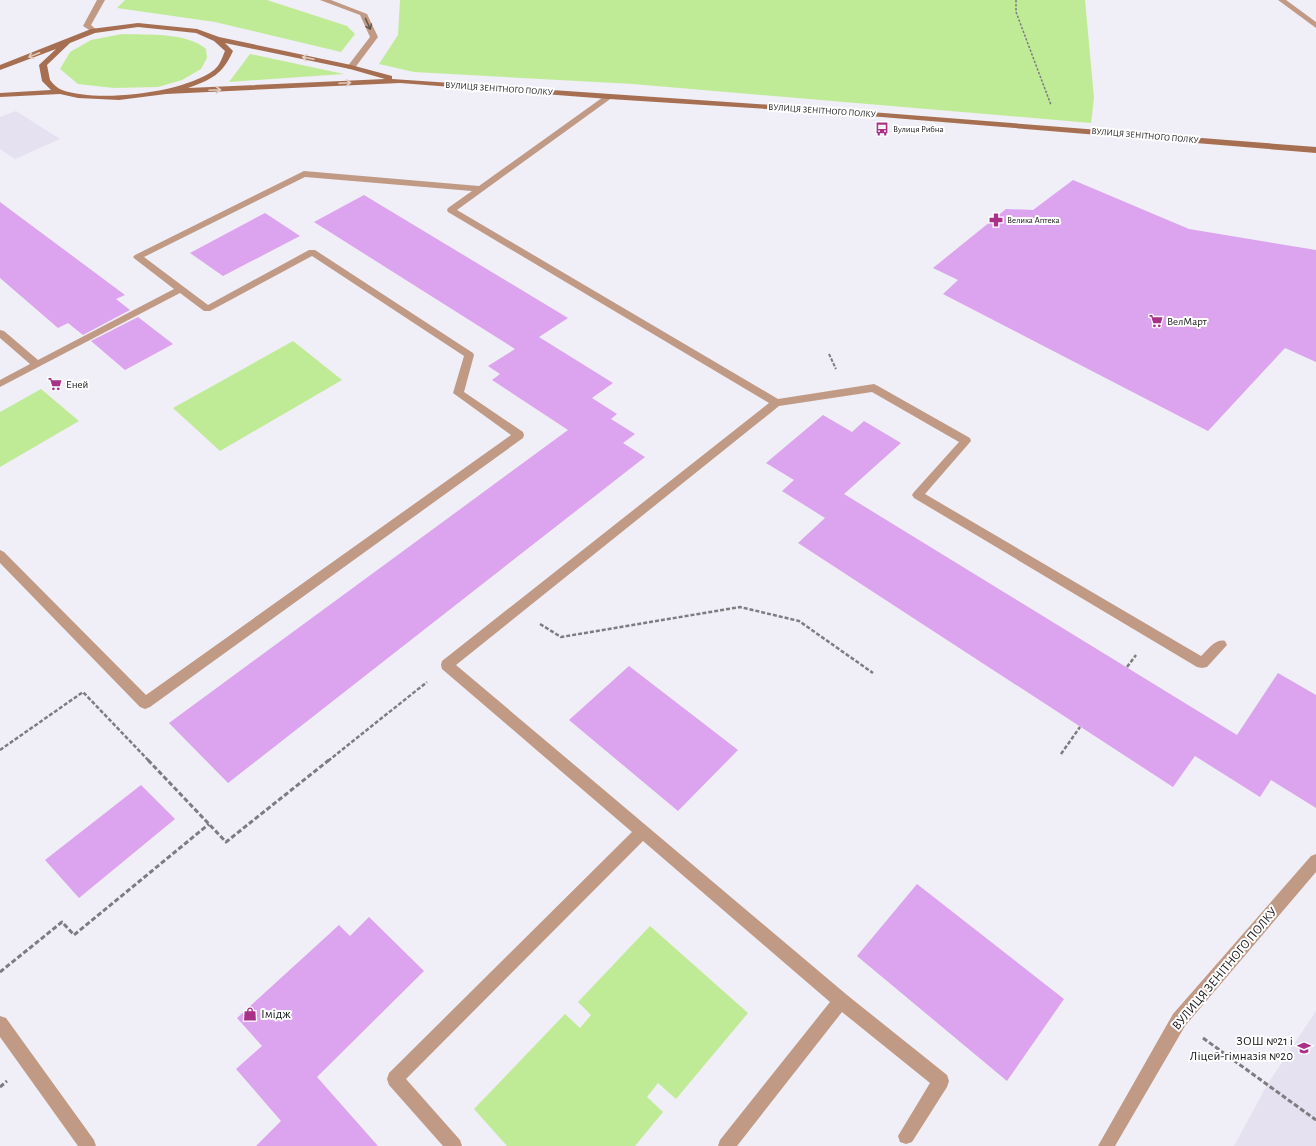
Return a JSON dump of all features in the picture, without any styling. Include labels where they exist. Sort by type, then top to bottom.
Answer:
[{"type":"street","points":[[94,31],[87,26],[100,0]]},
{"type":"street","points":[[324,0],[363,14],[374,37],[351,67]]},
{"type":"street","points":[[1282,0],[1316,26]]},
{"type":"street","name":"ВУЛИЦЯ ЗЕНІТНОГО ПОЛКУ","points":[[0,68],[94,31],[138,24],[197,31],[217,39],[351,67],[400,81]]},
{"type":"street","points":[[0,94],[59,92],[80,95],[127,97],[192,86],[217,71],[224,63],[229,51],[217,39]]},
{"type":"street","points":[[59,92],[46,81],[43,65],[67,42]]},
{"type":"street","name":"ВУЛИЦЯ ЗЕНІТНОГО ПОЛКУ","points":[[162,92],[400,81],[609,97],[852,113],[1316,150]]},
{"type":"street","points":[[609,97],[451,210],[776,403]]},
{"type":"street","points":[[3,562],[144,703],[519,435],[458,393],[469,356],[312,252],[207,309],[138,257],[304,174],[481,189]]},
{"type":"street","points":[[0,384],[181,289]]},
{"type":"street","points":[[0,333],[36,365]]},
{"type":"street","points":[[906,1136],[941,1081],[842,1001],[448,665],[776,403],[874,388],[966,441],[918,495],[1202,663],[1221,645]]},
{"type":"street","points":[[454,1146],[395,1079],[642,832]]},
{"type":"street","name":"ВУЛИЦЯ ЗЕНІТНОГО ПОЛКУ","points":[[1106,1146],[1179,1020],[1316,861]]},
{"type":"street","points":[[726,1146],[842,1001]]},
{"type":"street","points":[[0,1024],[88,1146]]},
{"type":"path","points":[[1016,0],[1016,12],[1051,106]]},
{"type":"path","points":[[516,611],[561,637],[740,607],[799,621],[873,673]]},
{"type":"path","points":[[0,750],[83,692],[226,842],[448,665]]},
{"type":"path","points":[[1061,754],[1080,727]]},
{"type":"path","points":[[0,972],[62,922],[74,935],[209,824]]},
{"type":"path","points":[[1179,1020],[1316,1120]]},
{"type":"shaded area","points":[[16,111],[60,139],[15,159],[0,149],[0,117]]},
{"type":"shaded area","name":"ЗОШ №21 і Ліцей-гімназія №20","points":[[1316,1011],[1316,1146],[1234,1146],[1267,1085]]},
{"type":"green space","points":[[125,0],[267,0],[347,26],[355,34],[341,52],[215,22],[117,8]]},
{"type":"green space","points":[[400,0],[1085,0],[1094,98],[1091,123],[633,84],[414,72],[379,64],[398,35]]},
{"type":"green space","points":[[122,34],[178,37],[198,44],[206,49],[207,58],[201,69],[182,80],[158,87],[114,88],[78,84],[60,69],[70,52],[91,40]]},
{"type":"green space","points":[[250,54],[344,74],[229,82]]},
{"type":"green space","points":[[293,341],[342,380],[220,451],[173,408]]},
{"type":"green space","points":[[41,389],[79,421],[0,467],[0,412]]},
{"type":"green space","points":[[650,926],[748,1013],[676,1099],[658,1083],[647,1097],[663,1112],[635,1146],[507,1146],[474,1109],[565,1014],[580,1028],[591,1015],[578,1002]]},
{"type":"building","name":"ВелМарт","points":[[1073,180],[1189,229],[1316,250],[1316,362],[1285,348],[1208,431],[943,294],[958,280],[933,268],[1006,209],[1033,210]]},
{"type":"building","points":[[364,195],[568,318],[539,337],[613,383],[592,398],[617,414],[611,419],[635,434],[623,443],[645,457],[228,783],[169,723],[568,430],[492,380],[500,374],[488,366],[515,349],[314,222]]},
{"type":"building","points":[[0,202],[125,295],[116,299],[130,310],[83,335],[68,323],[58,328],[0,278]]},
{"type":"building","points":[[265,213],[300,236],[223,276],[190,253]]},
{"type":"building","points":[[138,317],[173,344],[125,370],[91,341]]},
{"type":"building","points":[[823,415],[852,432],[864,421],[901,443],[844,494],[1237,735],[1278,673],[1316,695],[1316,808],[1271,780],[1260,797],[1195,756],[1173,787],[798,543],[825,518],[782,491],[794,480],[766,463]]},
{"type":"building","points":[[629,666],[738,750],[678,811],[569,720]]},
{"type":"building","points":[[141,785],[175,819],[79,898],[45,860]]},
{"type":"building","points":[[917,884],[1064,999],[1007,1081],[857,956]]},
{"type":"building","points":[[369,917],[424,971],[317,1077],[378,1146],[256,1146],[281,1121],[236,1069],[262,1046],[237,1018],[339,925],[350,936]]},
{"type":"place","name":"Вулиця Рибна","points":[[882,129]]},
{"type":"place","name":"Велика Аптека","points":[[996,220]]},
{"type":"place","name":"ВелМарт","points":[[1156,321]]},
{"type":"place","name":"Еней","points":[[55,384]]},
{"type":"place","name":"Імідж","points":[[250,1014]]},
{"type":"place","name":"ЗОШ №21 і Ліцей-гімназія №20","points":[[1304,1048]]}]
